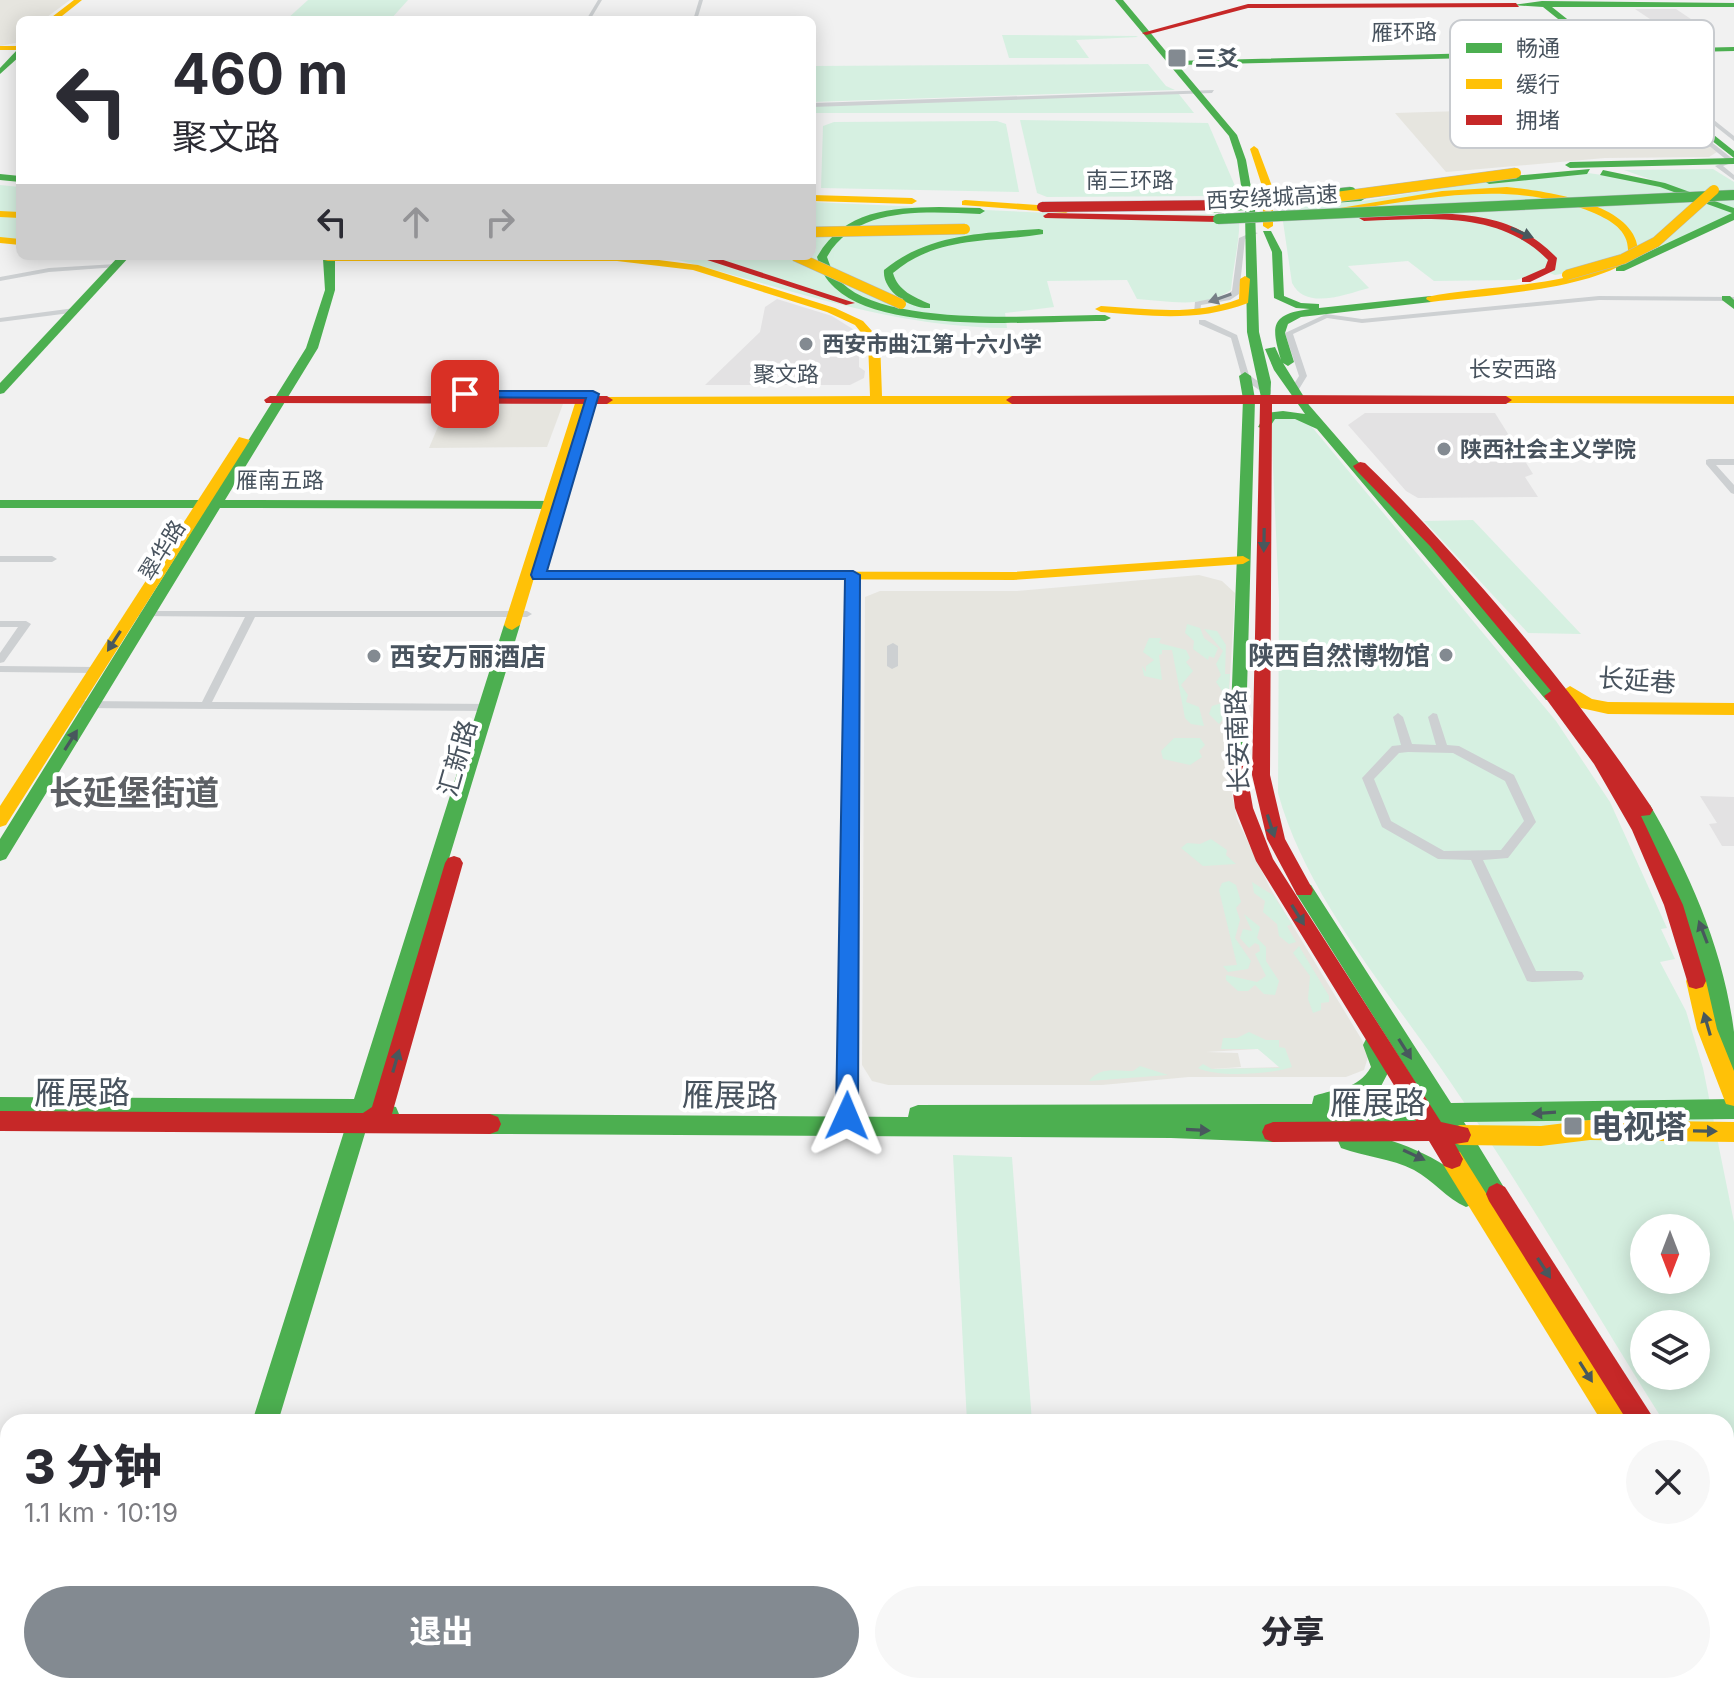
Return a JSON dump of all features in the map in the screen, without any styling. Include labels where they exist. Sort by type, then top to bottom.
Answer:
[{"type":"main road","points":[[57,16],[78,0]]},
{"type":"main road","points":[[68,16],[89,0]]},
{"type":"main road","name":"长安南路","points":[[1119,0],[1205,91],[1254,149],[1266,334],[1279,371],[1297,397],[1360,466],[1377,493],[1566,713],[1606,773],[1639,831],[1670,898],[1691,960],[1707,1029],[1733,1099]]},
{"type":"main road","name":"长安南路","points":[[1127,0],[1150,33]]},
{"type":"main road","points":[[1547,2],[1570,20]]},
{"type":"main road","points":[[1150,33],[1248,6],[1547,2],[1734,5]]},
{"type":"main road","name":"雁环路","points":[[1714,51],[1734,51]]},
{"type":"main road","points":[[0,72],[16,54]]},
{"type":"main road","name":"雁环路","points":[[1178,63],[1450,57]]},
{"type":"main road","points":[[0,79],[16,64]]},
{"type":"main road","name":"长安南路","points":[[1205,91],[1244,159],[1258,210],[1253,333],[1257,390],[1264,427],[1260,761],[1266,812],[1287,864],[1638,1414]]},
{"type":"main road","points":[[1258,210],[1277,252],[1279,298],[1286,303],[1320,306],[1512,284],[1558,275],[1645,249],[1668,235],[1711,191],[1732,164],[1714,147]]},
{"type":"main road","name":"南三环路","points":[[816,196],[987,200],[1042,205],[1249,202],[1472,176],[1589,167],[1732,164]]},
{"type":"main road","name":"南三环路","points":[[1557,170],[1732,164]]},
{"type":"main road","points":[[987,200],[1110,202],[1258,210],[1504,168],[1589,167]]},
{"type":"main road","name":"南三环路","points":[[816,196],[1042,205],[1261,204],[1589,167],[1652,182],[1734,213]]},
{"type":"main road","points":[[965,203],[1057,210],[1258,210],[1382,203],[1462,189],[1524,190],[1582,203],[1629,231],[1635,245],[1625,259],[1613,268],[1298,314],[1283,322],[1279,333],[1295,380],[1297,397]]},
{"type":"main road","name":"西安绕城高速","points":[[816,235],[1218,219],[1258,210],[1734,197]]},
{"type":"main road","name":"西安绕城高速","points":[[816,235],[1039,232],[1734,197]]},
{"type":"main road","points":[[1218,219],[911,211],[845,229],[823,252],[822,262],[833,282],[857,297],[892,309],[966,317],[1204,313],[1230,309],[1244,301],[1247,250],[1258,210]]},
{"type":"main road","points":[[1558,275],[1607,273],[1638,263],[1734,213]]},
{"type":"main road","points":[[1306,219],[1428,218],[1493,223],[1541,243],[1553,260],[1558,275]]},
{"type":"main road","points":[[903,301],[889,282],[888,272],[901,257],[944,243],[1039,232]]},
{"type":"main road","name":"翠华路","points":[[0,854],[92,705],[140,614],[277,397],[309,336],[326,260]]},
{"type":"main road","points":[[634,260],[694,267],[831,310],[859,323],[874,340],[876,396]]},
{"type":"main road","points":[[715,260],[856,305],[966,317]]},
{"type":"main road","points":[[805,260],[903,301],[966,317]]},
{"type":"main road","points":[[0,390],[120,261]]},
{"type":"main road","points":[[1103,314],[1213,316],[1232,322],[1242,331],[1257,390],[1245,503],[1237,765],[1242,807],[1266,865],[1612,1414]]},
{"type":"main road","name":"聚文路","points":[[277,397],[876,396],[1257,390],[1297,397]]},
{"type":"main road","name":"汇新路","points":[[268,1414],[368,1115],[588,397]]},
{"type":"main road","name":"长安西路","points":[[1297,397],[1734,397]]},
{"type":"main road","points":[[1264,427],[1270,416],[1289,414],[1306,417],[1330,434]]},
{"type":"main road","points":[[1360,466],[1394,497],[1547,672],[1607,749],[1653,824],[1691,899],[1719,984],[1733,1099]]},
{"type":"main road","points":[[1245,503],[1264,483]]},
{"type":"main road","name":"雁南五路","points":[[0,504],[554,509]]},
{"type":"main road","name":"雁南五路","points":[[0,513],[208,508]]},
{"type":"main road","name":"汇新路","points":[[368,1115],[489,707],[538,575],[554,509]]},
{"type":"main road","points":[[538,575],[1013,576],[1243,560]]},
{"type":"main road","points":[[847,1116],[853,575]]},
{"type":"main road","name":"翠华路","points":[[0,820],[95,670],[140,614]]},
{"type":"main road","name":"长延巷","points":[[1547,672],[1580,701],[1593,706],[1734,709]]},
{"type":"main road","name":"长延巷","points":[[1607,749],[1599,723],[1612,717],[1734,716]]},
{"type":"main road","points":[[1263,1113],[1354,1096],[1373,1085],[1379,1076],[1380,1062],[1356,1010]]},
{"type":"main road","name":"雁展路","points":[[0,1121],[368,1115],[1445,1113],[1733,1099]]},
{"type":"main road","name":"雁展路","points":[[0,1107],[1283,1132],[1435,1131],[1460,1135],[1541,1136],[1590,1130],[1734,1132]]},
{"type":"main road","points":[[1283,1132],[1387,1146],[1414,1154],[1454,1182],[1498,1231]]},
{"type":"street","points":[[816,105],[1205,91]]},
{"type":"street","points":[[1714,125],[1734,139]]},
{"type":"street","points":[[1197,311],[1198,304],[1227,298],[1236,292],[1242,238],[1258,210]]},
{"type":"street","points":[[0,279],[120,261]]},
{"type":"street","points":[[1297,397],[1303,376],[1289,333],[1325,314],[1362,321],[1599,298],[1731,301]]},
{"type":"street","points":[[0,320],[75,310]]},
{"type":"street","points":[[1202,322],[1234,337],[1257,390]]},
{"type":"street","points":[[1734,462],[1709,462],[1734,491]]},
{"type":"street","points":[[0,559],[52,559]]},
{"type":"street","points":[[140,614],[522,614]]},
{"type":"street","points":[[205,706],[252,614]]},
{"type":"street","points":[[0,624],[26,624],[0,660]]},
{"type":"street","points":[[0,669],[95,670]]},
{"type":"street","points":[[72,705],[489,707]]},
{"type":"street","points":[[1398,717],[1408,748]]},
{"type":"street","points":[[1433,717],[1443,749]]},
{"type":"street","points":[[1396,749],[1443,749],[1455,749],[1510,778],[1530,822],[1504,855],[1442,856],[1386,824],[1368,778],[1396,749]]},
{"type":"street","points":[[1475,855],[1532,977],[1577,976]]},
{"type":"shaded area","points":[[0,0],[70,0],[48,16],[16,16],[16,43],[0,46]]},
{"type":"shaded area","points":[[1635,9],[1676,9],[1692,20],[1652,20]]},
{"type":"shaded area","points":[[1450,111],[1450,148],[1712,148],[1717,152],[1709,157],[1605,158],[1446,172],[1395,113]]},
{"type":"shaded area","name":"西安市曲江第十六小学","points":[[777,299],[832,316],[856,331],[864,340],[859,367],[865,371],[864,378],[850,385],[705,385],[760,332],[765,307]]},
{"type":"shaded area","points":[[448,403],[563,404],[547,447],[429,448]]},
{"type":"shaded area","name":"陕西社会主义学院","points":[[1365,413],[1495,413],[1533,474],[1525,477],[1538,497],[1418,498],[1406,491],[1348,425]]},
{"type":"shaded area","points":[[1199,575],[1222,581],[1235,593],[1225,761],[1237,819],[1270,888],[1365,1045],[1368,1057],[1364,1070],[1346,1077],[1189,1077],[1102,1085],[888,1085],[872,1081],[862,1065],[865,597],[880,591],[1017,591]],"holes":[[[1258,1049],[1281,1067],[1212,1069],[1241,1067],[1238,1053],[1206,1052]]]},
{"type":"shaded area","points":[[1700,796],[1734,797],[1734,846],[1722,846],[1709,824],[1717,823]]},
{"type":"green space","points":[[308,0],[408,0],[394,16],[290,16]]},
{"type":"green space","points":[[1002,35],[1138,37],[1076,40],[1089,58],[1009,58]]},
{"type":"green space","points":[[1148,64],[1166,86],[1175,90],[816,102],[816,66]]},
{"type":"green space","points":[[1178,93],[1194,113],[816,113],[816,106]]},
{"type":"green space","points":[[1020,120],[1208,123],[1235,186],[1228,192],[1213,196],[1047,197],[1037,193]]},
{"type":"green space","points":[[997,121],[1006,124],[1019,192],[821,188],[823,126],[834,122]]},
{"type":"green space","points":[[1713,169],[1734,182],[1734,209],[1624,170]]},
{"type":"green space","points":[[1588,173],[1644,181],[1734,213],[1636,261],[1555,275],[1544,271],[1516,280],[1434,281],[1408,261],[1348,266],[1369,288],[1338,296],[1307,296],[1298,292],[1292,283],[1281,208],[1363,201],[1479,182]]},
{"type":"green space","points":[[0,185],[16,187],[16,242],[0,241]]},
{"type":"green space","points":[[816,202],[1094,215],[1239,214],[1231,290],[1210,300],[1173,302],[1137,299],[1127,280],[1047,281],[1054,307],[1005,313],[1007,328],[921,321],[798,293],[678,260],[816,260]]},
{"type":"green space","points":[[1289,415],[1307,421],[1556,721],[1610,802],[1667,928],[1661,929],[1675,959],[1660,962],[1686,1011],[1703,1068],[1734,1222],[1734,1414],[1659,1414],[1644,1390],[1710,1390],[1710,1310],[1630,1310],[1630,1367],[1479,1125],[1353,944],[1309,870],[1291,832],[1278,793],[1279,599],[1271,424],[1276,416]]},
{"type":"green space","points":[[1473,520],[1581,634],[1528,633],[1424,521]]},
{"type":"green space","points":[[1187,624],[1200,628],[1204,638],[1218,648],[1214,658],[1209,656],[1208,660],[1193,649],[1194,641],[1185,633]]},
{"type":"green space","points":[[1204,629],[1217,631],[1226,645],[1225,674],[1230,674],[1227,715],[1219,724],[1209,714],[1212,706],[1222,703],[1223,692],[1216,682],[1221,675],[1216,664],[1223,651]]},
{"type":"green space","points":[[1149,638],[1161,638],[1159,643],[1186,650],[1190,658],[1186,662],[1193,671],[1181,685],[1188,695],[1186,702],[1199,707],[1204,726],[1191,724],[1185,718],[1172,650],[1162,650],[1159,655],[1162,680],[1144,676],[1142,666],[1146,672],[1146,666],[1154,660],[1143,652]]},
{"type":"green space","points":[[1174,738],[1200,738],[1205,745],[1199,751],[1202,757],[1190,765],[1163,759],[1161,751]]},
{"type":"green space","points":[[1211,839],[1227,850],[1226,855],[1236,864],[1203,866],[1181,848],[1187,843],[1200,844]]},
{"type":"green space","points":[[1229,881],[1236,885],[1241,902],[1236,908],[1240,920],[1235,938],[1251,961],[1248,969],[1228,972],[1223,966],[1237,965],[1219,890],[1222,883]]},
{"type":"green space","points":[[1252,882],[1273,895],[1292,924],[1287,926],[1296,942],[1289,944],[1279,936],[1277,924],[1263,912],[1265,901],[1254,893]]},
{"type":"green space","points":[[1244,914],[1260,927],[1257,938],[1266,947],[1266,961],[1279,981],[1275,995],[1264,994],[1255,985],[1248,991],[1238,991],[1226,980],[1226,975],[1257,982],[1266,976],[1255,954],[1260,951],[1259,945],[1255,943],[1249,948],[1240,938],[1243,929],[1252,931]]},
{"type":"green space","points":[[1299,946],[1329,996],[1329,1002],[1321,1003],[1321,1010],[1313,1013],[1308,999],[1310,976],[1293,953]]},
{"type":"green space","points":[[1249,1032],[1266,1040],[1279,1040],[1279,1047],[1285,1048],[1292,1067],[1245,1074],[1218,1073],[1198,1068],[1203,1064],[1212,1069],[1280,1068],[1258,1049],[1221,1049],[1223,1038],[1237,1038]]},
{"type":"green space","points":[[1140,1066],[1168,1075],[1089,1081],[1104,1071],[1133,1071]]},
{"type":"green space","points":[[953,1155],[1012,1157],[1031,1414],[967,1414]]},
{"type":"traffic: fast","points":[[1119,0],[1233,135],[1247,184],[1253,332],[1266,399]]},
{"type":"traffic: fast","points":[[1542,3],[1563,20]]},
{"type":"traffic: fast","points":[[1516,5],[1734,5]]},
{"type":"traffic: fast","points":[[1714,49],[1734,49]]},
{"type":"traffic: fast","points":[[0,72],[16,56]]},
{"type":"traffic: fast","points":[[1172,63],[1450,56]]},
{"type":"traffic: fast","points":[[1714,139],[1734,155]]},
{"type":"traffic: fast","points":[[1570,165],[1734,161]]},
{"type":"traffic: fast","points":[[1489,181],[1587,171]]},
{"type":"traffic: fast","points":[[1603,173],[1662,185],[1734,211]]},
{"type":"traffic: fast","points":[[0,177],[16,179]]},
{"type":"traffic: fast","points":[[1276,200],[1351,192]]},
{"type":"traffic: fast","points":[[1218,219],[1734,195]]},
{"type":"traffic: fast","points":[[1211,210],[1361,198]]},
{"type":"traffic: fast","points":[[958,319],[899,311],[857,298],[840,288],[828,274],[822,257],[832,239],[868,218],[915,210],[980,211]]},
{"type":"traffic: fast","points":[[1620,269],[1734,216]]},
{"type":"traffic: fast","points":[[926,306],[901,294],[892,285],[888,272],[903,259],[939,243],[959,239],[1039,232]]},
{"type":"traffic: fast","points":[[1267,233],[1277,252],[1279,298],[1300,306],[1315,306]]},
{"type":"traffic: fast","points":[[0,390],[121,260]]},
{"type":"traffic: fast","points":[[0,854],[312,348],[330,290],[328,260]]},
{"type":"traffic: fast","points":[[1726,298],[1734,306]]},
{"type":"traffic: fast","points":[[1288,362],[1279,333],[1283,322],[1298,314],[1431,299]]},
{"type":"traffic: fast","points":[[942,318],[1105,318]]},
{"type":"traffic: fast","points":[[1271,349],[1280,370],[1305,407],[1552,696]]},
{"type":"traffic: fast","points":[[1237,763],[1249,399],[1245,376]]},
{"type":"traffic: fast","points":[[1264,427],[1270,416],[1283,415],[1300,417],[1317,425]]},
{"type":"traffic: fast","points":[[0,504],[560,505]]},
{"type":"traffic: fast","points":[[851,756],[853,575]]},
{"type":"traffic: fast","points":[[267,1414],[512,625]]},
{"type":"traffic: fast","points":[[1644,810],[1678,874],[1702,940],[1719,1009],[1731,1080]]},
{"type":"traffic: fast","points":[[1304,890],[1497,1194]]},
{"type":"traffic: fast","points":[[1322,1103],[1358,1094],[1372,1084],[1381,1067],[1373,1045]]},
{"type":"traffic: fast","points":[[0,1107],[365,1109],[388,1114]]},
{"type":"traffic: fast","points":[[1445,1113],[1734,1109]]},
{"type":"traffic: fast","points":[[918,1115],[1445,1113]]},
{"type":"traffic: fast","points":[[490,1124],[1171,1128],[1273,1132]]},
{"type":"traffic: fast","points":[[1349,1141],[1413,1158],[1440,1174],[1466,1196]]},
{"type":"traffic: slow","points":[[57,16],[78,0]]},
{"type":"traffic: slow","points":[[0,48],[16,48]]},
{"type":"traffic: slow","points":[[1254,149],[1268,189],[1268,226]]},
{"type":"traffic: slow","points":[[1336,197],[1516,173]]},
{"type":"traffic: slow","points":[[1345,208],[1442,193],[1507,190],[1539,193],[1571,201],[1608,216],[1629,233],[1633,253],[1613,268],[1557,281]]},
{"type":"traffic: slow","points":[[1567,275],[1623,259],[1656,242],[1714,190]]},
{"type":"traffic: slow","points":[[816,198],[912,201]]},
{"type":"traffic: slow","points":[[965,203],[1066,210]]},
{"type":"traffic: slow","points":[[0,214],[16,215]]},
{"type":"traffic: slow","points":[[816,232],[965,229]]},
{"type":"traffic: slow","points":[[0,240],[16,242]]},
{"type":"traffic: slow","points":[[634,260],[694,267],[831,310],[859,323],[874,340],[876,398]]},
{"type":"traffic: slow","points":[[804,260],[901,304]]},
{"type":"traffic: slow","points":[[1101,309],[1174,314],[1209,312],[1244,301],[1245,279]]},
{"type":"traffic: slow","points":[[1431,299],[1573,279]]},
{"type":"traffic: slow","points":[[512,625],[584,394]]},
{"type":"traffic: slow","points":[[607,400],[1012,400]]},
{"type":"traffic: slow","points":[[1506,400],[1734,400]]},
{"type":"traffic: slow","points":[[0,820],[244,440]]},
{"type":"traffic: slow","points":[[538,575],[1013,576],[1243,560]]},
{"type":"traffic: slow","points":[[1570,691],[1587,704],[1608,708],[1734,709]]},
{"type":"traffic: slow","points":[[1696,981],[1707,1029],[1734,1097]]},
{"type":"traffic: slow","points":[[1460,1135],[1541,1136],[1590,1130],[1734,1132]]},
{"type":"traffic: slow","points":[[1452,1159],[1612,1414]]},
{"type":"traffic: jam","points":[[1146,33],[1248,6],[1516,5]]},
{"type":"traffic: jam","points":[[1042,207],[1236,205]]},
{"type":"traffic: jam","points":[[1048,216],[1218,219]]},
{"type":"traffic: jam","points":[[1364,218],[1466,218],[1515,230],[1536,242],[1553,260],[1550,270],[1526,280]]},
{"type":"traffic: jam","points":[[713,260],[850,303]]},
{"type":"traffic: jam","points":[[1266,399],[1261,775],[1276,839],[1304,890]]},
{"type":"traffic: jam","points":[[270,400],[607,400]]},
{"type":"traffic: jam","points":[[1012,400],[1506,400]]},
{"type":"traffic: jam","points":[[1360,466],[1420,527],[1522,644],[1585,725],[1644,810]]},
{"type":"traffic: jam","points":[[1552,696],[1600,760],[1640,830],[1673,905],[1696,981]]},
{"type":"traffic: jam","points":[[847,1116],[851,756]]},
{"type":"traffic: jam","points":[[1237,763],[1244,808],[1265,861],[1452,1159]]},
{"type":"traffic: jam","points":[[372,1117],[381,1114],[454,863]]},
{"type":"traffic: jam","points":[[0,1121],[490,1124]]},
{"type":"traffic: jam","points":[[1273,1132],[1435,1131],[1460,1135]]},
{"type":"traffic: jam","points":[[1497,1194],[1638,1414]]},
{"type":"place","name":"三爻","points":[[1177,58]]},
{"type":"place","name":"西安市曲江第十六小学","points":[[806,344]]},
{"type":"place","name":"陕西社会主义学院","points":[[1444,449]]},
{"type":"place","name":"陕西自然博物馆","points":[[1446,655]]},
{"type":"place","name":"西安万丽酒店","points":[[374,656]]},
{"type":"place","name":"电视塔","points":[[1573,1126]]},
{"type":"district","name":"长延堡街道","points":[[134,792]]},
{"type":"route","points":[[465,394],[593,394],[538,575],[853,575],[847,1116]]}]
